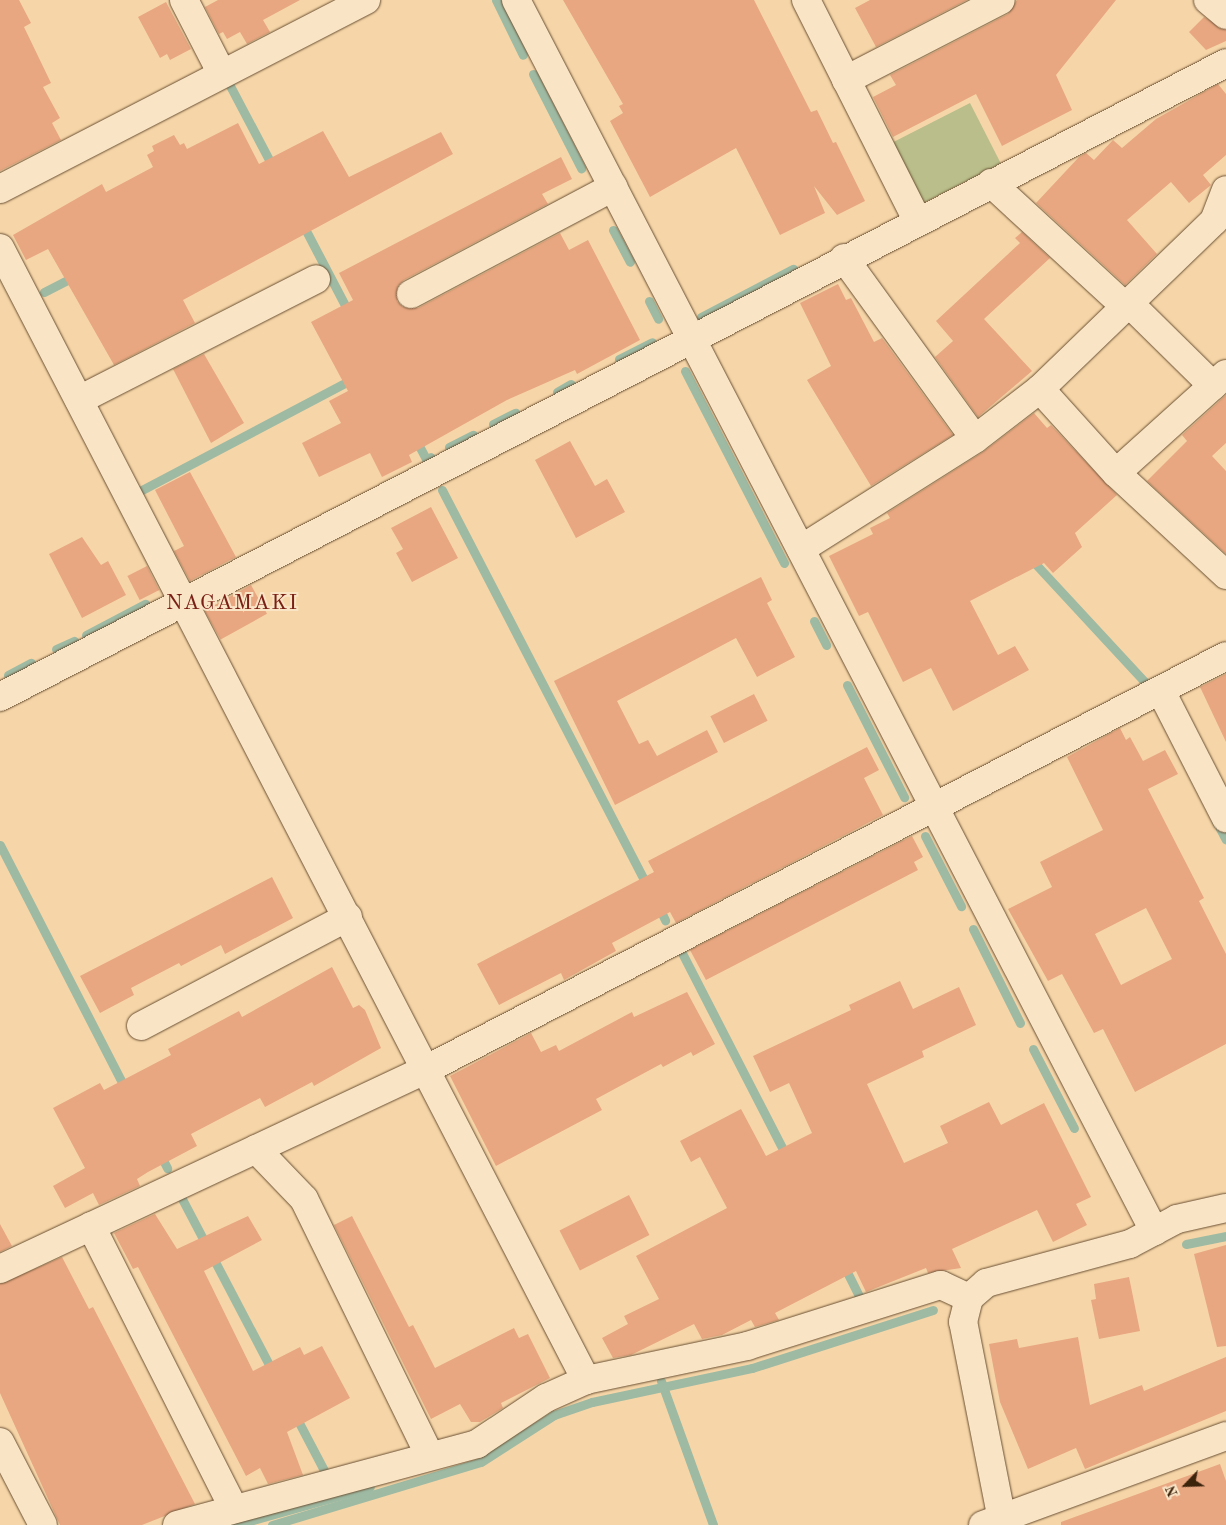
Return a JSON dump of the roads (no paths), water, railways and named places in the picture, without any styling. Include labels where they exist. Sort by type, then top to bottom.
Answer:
[{"type":"street","points":[[184,0],[222,74]]},
{"type":"street","points":[[0,188],[366,0]]},
{"type":"street","points":[[516,0],[1154,1231]]},
{"type":"street","points":[[806,0],[918,220]]},
{"type":"street","points":[[846,80],[1001,0]]},
{"type":"street","points":[[1208,0],[1226,15]]},
{"type":"street","points":[[2,690],[183,601],[691,336],[1226,62]]},
{"type":"street","points":[[991,182],[1129,306],[1219,380],[1116,473]]},
{"type":"street","points":[[411,294],[613,187]]},
{"type":"street","points":[[801,549],[975,439],[1040,389],[1129,306],[1214,220],[1226,190]]},
{"type":"street","points":[[0,248],[427,1069],[586,1380]]},
{"type":"street","points":[[844,258],[975,439]]},
{"type":"street","points":[[79,400],[316,279]]},
{"type":"street","points":[[1040,389],[1116,473],[1226,575]]},
{"type":"street","points":[[0,1269],[427,1069],[934,806],[1162,691],[1226,656]]},
{"type":"street","points":[[1162,691],[1226,818]]},
{"type":"street","points":[[142,1026],[348,917]]},
{"type":"street","points":[[256,1149],[304,1199],[430,1456]]},
{"type":"street","points":[[1226,1208],[1177,1219],[1130,1244],[986,1283],[969,1298],[963,1322],[996,1523],[1226,1436]]},
{"type":"street","points":[[91,1226],[234,1509]]},
{"type":"street","points":[[177,1525],[476,1444],[546,1398],[586,1380],[746,1346],[942,1286],[969,1298]]},
{"type":"street","points":[[0,1442],[43,1525]]},
{"type":"waterway","points":[[496,0],[523,55]]},
{"type":"waterway","points":[[533,74],[581,168]]},
{"type":"waterway","points":[[227,80],[274,169]]},
{"type":"waterway","points":[[302,223],[349,313]]},
{"type":"waterway","points":[[613,230],[630,262]]},
{"type":"waterway","points":[[701,317],[793,269]]},
{"type":"waterway","points":[[44,292],[75,276]]},
{"type":"waterway","points":[[649,301],[658,319]]},
{"type":"waterway","points":[[619,359],[652,342]]},
{"type":"waterway","points":[[685,371],[784,563]]},
{"type":"waterway","points":[[138,492],[354,378]]},
{"type":"waterway","points":[[557,392],[571,384]]},
{"type":"waterway","points":[[493,424],[515,413]]},
{"type":"waterway","points":[[449,447],[473,435]]},
{"type":"waterway","points":[[416,440],[426,459],[431,457]]},
{"type":"waterway","points":[[442,490],[648,887]]},
{"type":"waterway","points":[[1030,558],[1145,682]]},
{"type":"waterway","points":[[86,635],[145,604]]},
{"type":"waterway","points":[[814,621],[826,645]]},
{"type":"waterway","points":[[56,649],[74,641]]},
{"type":"waterway","points":[[8,675],[31,663]]},
{"type":"waterway","points":[[847,685],[904,797]]},
{"type":"waterway","points":[[1216,821],[1226,840]]},
{"type":"waterway","points":[[925,836],[961,906]]},
{"type":"waterway","points":[[0,845],[127,1092]]},
{"type":"waterway","points":[[658,905],[665,920]]},
{"type":"waterway","points":[[973,929],[1020,1023]]},
{"type":"waterway","points":[[681,951],[787,1157]]},
{"type":"waterway","points":[[1033,1049],[1074,1128]]},
{"type":"waterway","points":[[160,1154],[167,1168]]},
{"type":"waterway","points":[[180,1195],[273,1372]]},
{"type":"waterway","points":[[1186,1244],[1226,1236]]},
{"type":"waterway","points":[[843,1264],[861,1300]]},
{"type":"waterway","points":[[272,1525],[481,1462],[554,1415],[592,1402],[752,1368],[933,1310]]},
{"type":"waterway","points":[[661,1381],[713,1525]]},
{"type":"waterway","points":[[295,1415],[327,1476]]},
{"type":"waterway","points":[[235,1525],[370,1487]]},
{"type":"district","name":"NAGAMAKI","points":[[232,604]]}]
